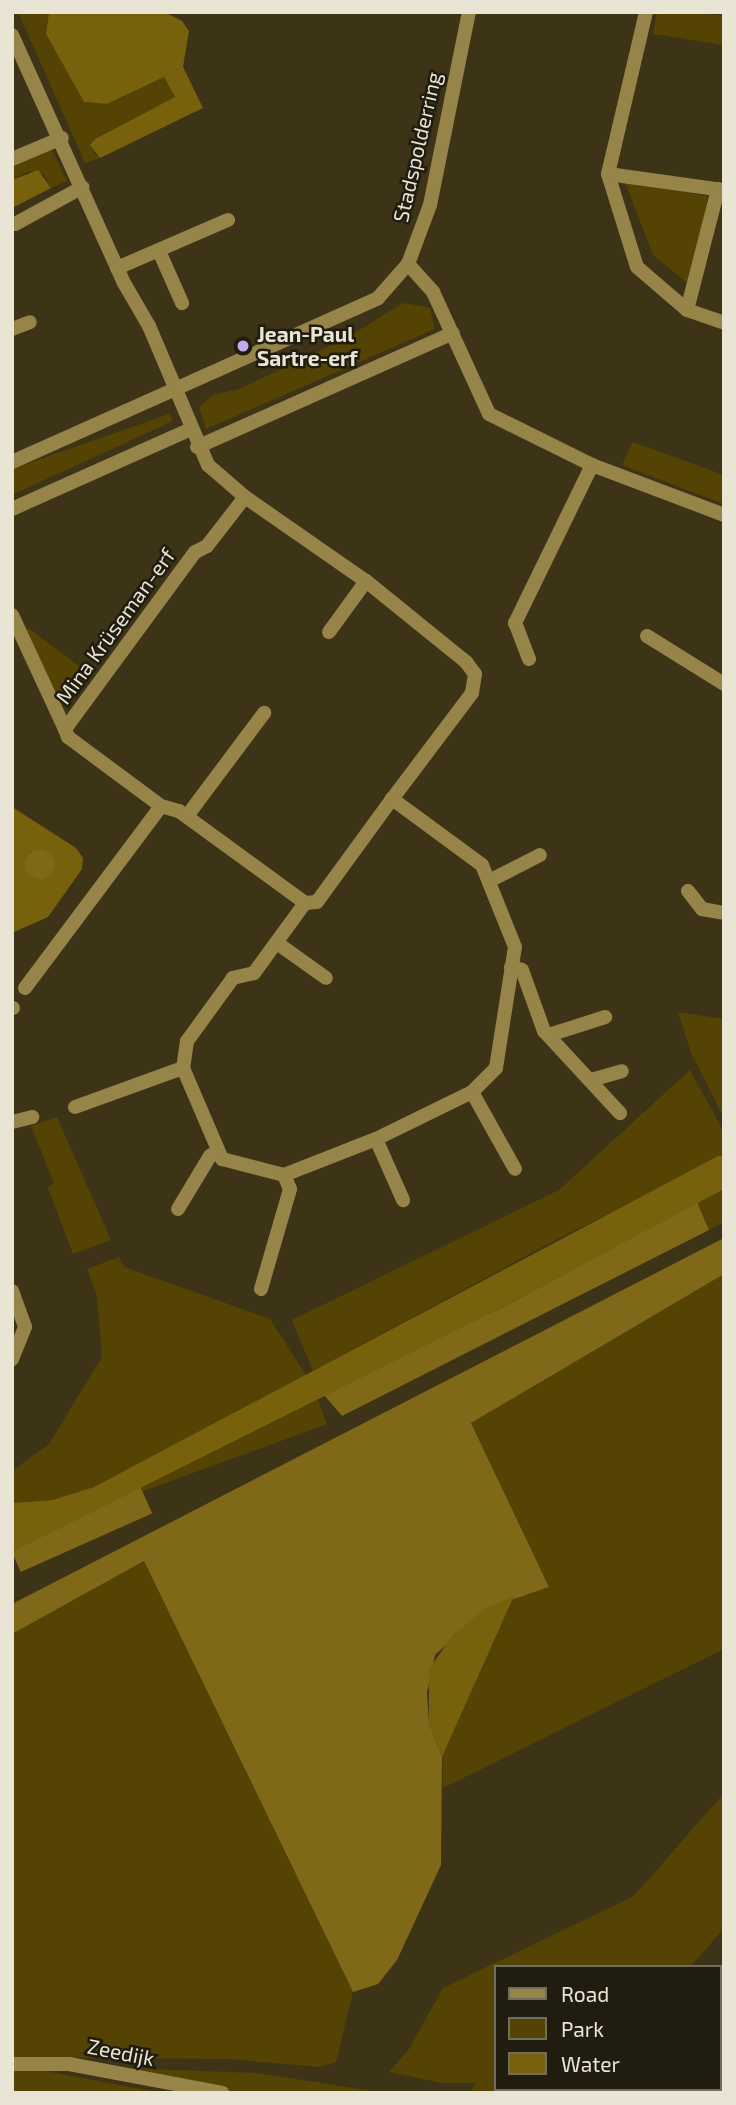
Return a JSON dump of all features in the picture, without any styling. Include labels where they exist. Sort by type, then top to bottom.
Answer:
[{"type":"street","name":"Stadspolderring","points":[[12,462],[365,307],[408,264],[430,205],[469,12]]},
{"type":"street","points":[[646,12],[608,174],[637,267],[687,310],[724,323]]},
{"type":"street","points":[[12,35],[62,138],[117,268],[175,390],[189,430],[208,466],[245,497],[366,581],[466,662],[475,674],[472,693],[392,799],[317,902],[305,903],[254,973],[233,978],[187,1041],[183,1068],[222,1159],[284,1175],[376,1139],[472,1092],[496,1068],[514,947],[489,881],[482,865],[392,799]]},
{"type":"street","points":[[12,159],[62,138]]},
{"type":"street","points":[[608,174],[721,190],[687,310]]},
{"type":"street","points":[[15,223],[83,187]]},
{"type":"street","points":[[117,268],[228,220]]},
{"type":"street","points":[[159,251],[182,303]]},
{"type":"street","points":[[408,264],[433,292],[489,414],[592,465],[724,515]]},
{"type":"street","points":[[12,329],[30,322]]},
{"type":"street","points":[[197,447],[453,334]]},
{"type":"street","points":[[12,509],[189,430]]},
{"type":"street","points":[[529,659],[515,623],[592,465]]},
{"type":"street","name":"Mina Krüseman-erf","points":[[245,497],[207,546],[195,552],[65,729],[68,737],[161,806],[187,816],[305,903]]},
{"type":"street","points":[[329,632],[366,581]]},
{"type":"street","points":[[12,615],[65,729]]},
{"type":"street","points":[[647,636],[724,684]]},
{"type":"street","points":[[187,816],[264,713]]},
{"type":"street","points":[[25,988],[161,806]]},
{"type":"street","points":[[489,881],[540,855]]},
{"type":"street","points":[[688,891],[702,909],[724,913]]},
{"type":"street","points":[[277,943],[326,978]]},
{"type":"street","points":[[511,967],[522,970],[549,1035],[620,1113]]},
{"type":"street","points":[[549,1035],[605,1017]]},
{"type":"street","points":[[75,1107],[183,1068]]},
{"type":"street","points":[[591,1080],[622,1071]]},
{"type":"street","points":[[472,1092],[516,1169]]},
{"type":"street","points":[[12,1122],[32,1117]]},
{"type":"street","points":[[376,1139],[403,1200]]},
{"type":"street","points":[[178,1209],[210,1156],[218,1152]]},
{"type":"street","points":[[261,1289],[290,1189],[284,1175]]},
{"type":"street","points":[[12,1291],[25,1326],[12,1359]]},
{"type":"street","name":"Zeedijk","points":[[12,2064],[69,2064],[222,2093]]},
{"type":"green space","points":[[18,12],[49,12],[46,34],[84,102],[107,104],[164,77],[175,97],[95,139],[94,153],[100,158],[85,163]]},
{"type":"green space","points":[[657,12],[724,15],[724,45],[653,34]]},
{"type":"green space","points":[[51,148],[67,181],[51,188],[43,174],[29,171],[12,180],[12,164]]},
{"type":"green space","points":[[625,182],[708,196],[692,287],[653,255]]},
{"type":"green space","points":[[403,303],[430,308],[435,329],[206,429],[199,407],[213,395],[239,389],[345,339]]},
{"type":"green space","points":[[169,414],[173,421],[12,495],[12,469]]},
{"type":"green space","points":[[633,442],[724,475],[724,504],[622,465]]},
{"type":"green space","points":[[28,628],[86,671],[63,704],[53,698],[24,633]]},
{"type":"green space","points":[[678,1012],[724,1019],[724,1118],[691,1053]]},
{"type":"green space","points":[[690,1070],[724,1132],[724,1156],[552,1242],[313,1371],[292,1320],[559,1190]]},
{"type":"green space","points":[[57,1117],[111,1240],[73,1254],[48,1188],[54,1183],[31,1126]]},
{"type":"green space","points":[[724,1189],[724,1222],[709,1230],[697,1202]]},
{"type":"green space","points":[[119,1257],[124,1267],[270,1319],[306,1375],[94,1487],[52,1500],[12,1503],[12,1471],[49,1444],[102,1357],[97,1296],[87,1269]]},
{"type":"green space","points":[[724,1274],[724,1649],[443,1788],[442,1757],[514,1596],[549,1587],[471,1423]]},
{"type":"green space","points":[[317,1397],[327,1424],[141,1492],[131,1465]]},
{"type":"green space","points":[[144,1561],[353,1992],[336,2062],[319,2067],[229,2059],[12,2057],[12,1634]]},
{"type":"green space","points":[[724,1793],[724,1928],[692,1965],[494,1965],[494,2091],[584,2091],[582,2093],[469,2093],[477,2083],[442,2083],[389,2072],[409,2049],[443,1988],[634,1896]]},
{"type":"green space","points":[[97,2067],[257,2073],[386,2093],[245,2093]]},
{"type":"green space","points":[[12,2071],[45,2071],[162,2093],[12,2093]]},
{"type":"shaded area","points":[[40,849],[51,854],[56,865],[51,876],[40,881],[29,876],[24,865],[29,854]]},
{"type":"shaded area","points":[[697,1202],[709,1230],[342,1416],[323,1394],[507,1305]]},
{"type":"shaded area","points":[[724,1238],[724,1274],[471,1423],[549,1587],[485,1609],[435,1655],[427,1693],[429,1722],[442,1757],[441,1865],[397,1960],[378,1984],[353,1992],[144,1561],[12,1634],[12,1604]]},
{"type":"shaded area","points":[[140,1486],[152,1513],[21,1572],[12,1553],[12,1543]]},
{"type":"water","points":[[49,12],[164,12],[182,21],[189,31],[183,67],[203,108],[100,158],[90,145],[95,139],[175,97],[164,77],[107,104],[84,102],[46,34]]},
{"type":"water","points":[[38,170],[51,188],[12,208],[12,180]]},
{"type":"water","points":[[12,807],[76,848],[83,858],[82,869],[48,917],[12,933]],"holes":[[[41,849],[51,854],[55,864],[51,875],[42,880],[27,874],[24,863],[30,852]]]},
{"type":"water","points":[[718,1156],[724,1156],[724,1189],[507,1305],[12,1552],[12,1503],[52,1500],[94,1487]]},
{"type":"water","points":[[514,1596],[442,1757],[429,1722],[429,1669],[453,1635],[485,1609]]},
{"type":"place","name":"Jean-Paul Sartre-erf","points":[[243,346]]}]
